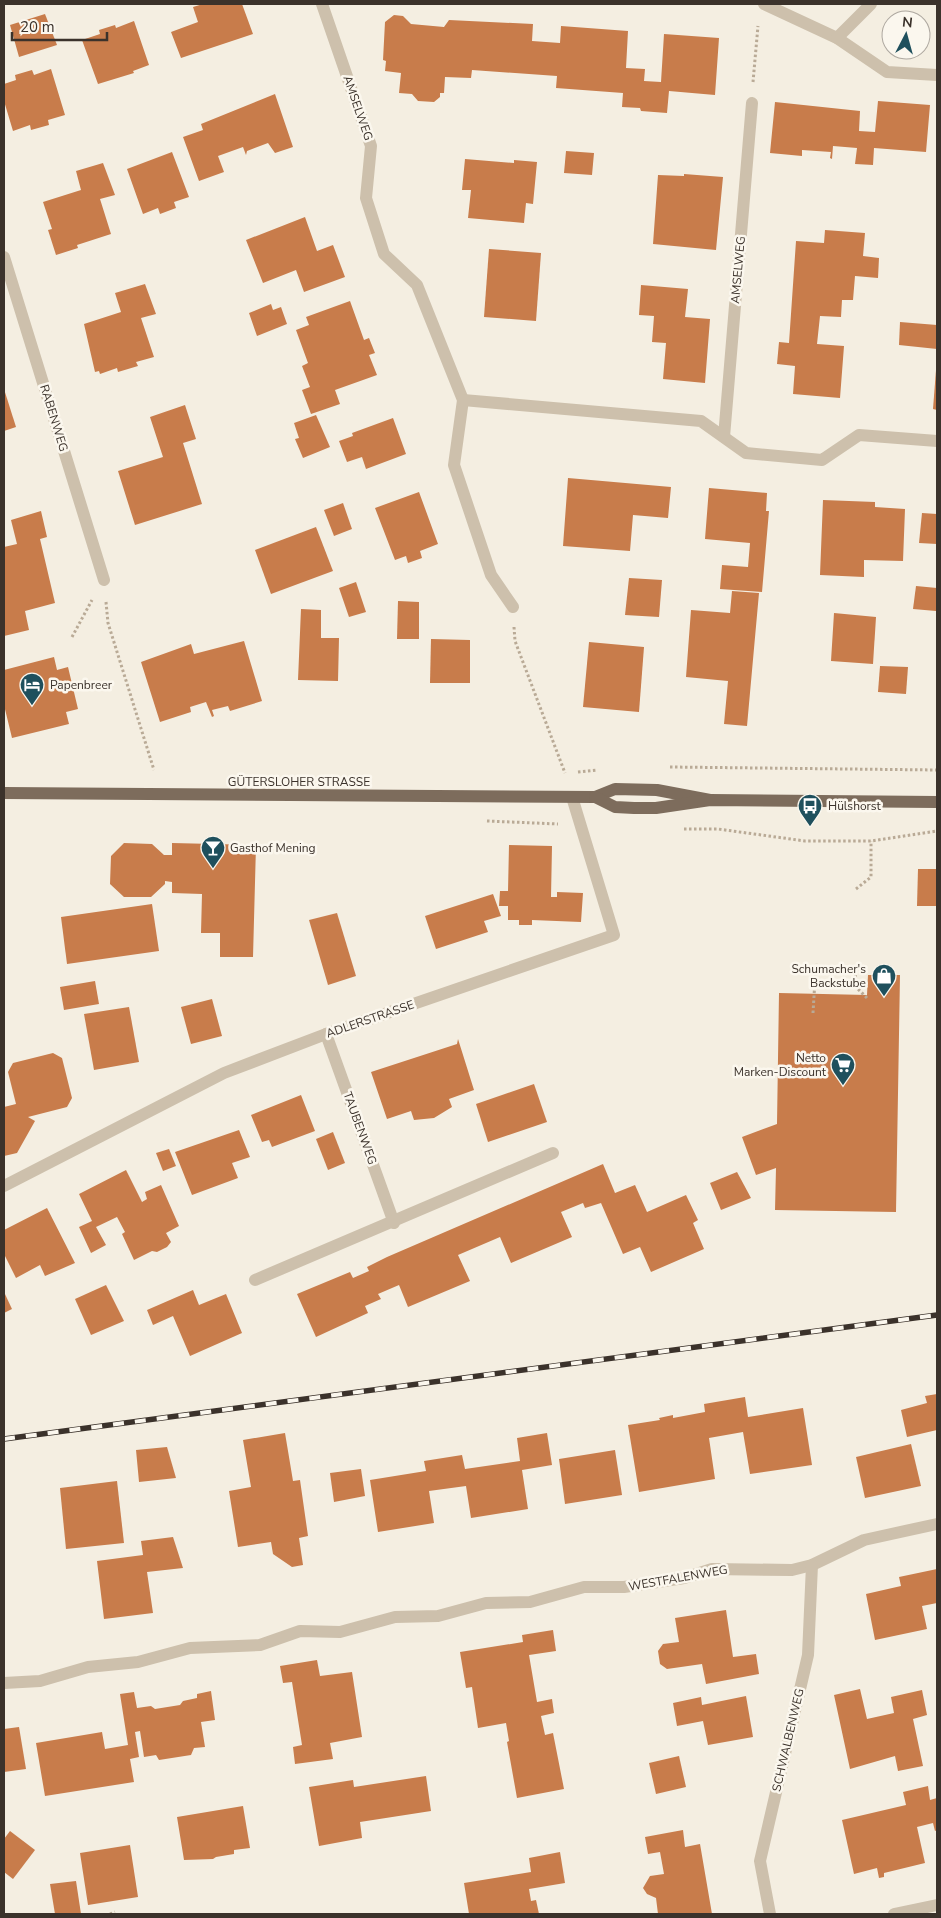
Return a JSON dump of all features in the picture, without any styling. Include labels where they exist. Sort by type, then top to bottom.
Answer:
[{"type":"main road","name":"GÜTERSLOHER STRASSE","points":[[4,793],[595,797],[615,789],[657,790],[710,800]]},
{"type":"main road","name":"GÜTERSLOHER STRASSE","points":[[595,797],[616,807],[625,808],[656,808],[710,800],[937,802]]},
{"type":"street","name":"AMSELWEG","points":[[322,4],[371,146],[366,198],[384,254],[417,285],[464,400]]},
{"type":"street","points":[[764,4],[837,38],[887,72],[937,75]]},
{"type":"street","points":[[837,38],[870,4]]},
{"type":"street","name":"AMSELWEG","points":[[724,437],[752,103]]},
{"type":"street","name":"RABENWEG","points":[[4,257],[104,580]]},
{"type":"street","points":[[514,607],[491,575],[454,465],[464,400],[701,421],[746,453],[822,460],[859,435],[937,441]]},
{"type":"street","name":"ADLERSTRASSE","points":[[4,1186],[224,1073],[326,1034],[614,935],[572,797]]},
{"type":"street","name":"TAUBENWEG","points":[[326,1034],[394,1223]]},
{"type":"street","points":[[255,1280],[394,1223],[554,1153]]},
{"type":"street","name":"WESTFALENWEG","points":[[4,1683],[40,1681],[88,1667],[138,1662],[190,1648],[260,1645],[300,1631],[340,1632],[396,1616],[438,1616],[486,1603],[530,1602],[584,1587],[624,1587],[684,1578],[712,1570],[792,1570],[812,1565],[864,1540],[937,1524]]},
{"type":"street","name":"SCHWALBENWEG","points":[[770,1914],[760,1861],[808,1654],[812,1565]]},
{"type":"street","points":[[894,1914],[937,1905]]},
{"type":"path","points":[[752,103],[759,20]]},
{"type":"path","points":[[72,637],[104,580]]},
{"type":"path","points":[[104,580],[108,623],[154,770]]},
{"type":"path","points":[[514,607],[515,641],[565,773]]},
{"type":"path","points":[[664,767],[937,770]]},
{"type":"path","points":[[681,829],[718,829],[757,836],[806,841],[871,841],[937,830]]},
{"type":"path","points":[[856,889],[871,877],[871,841]]},
{"type":"path","points":[[813,1013],[816,963]]},
{"type":"path","points":[[855,965],[856,987],[867,998]]},
{"type":"path","points":[[110,1914],[115,1912]]},
{"type":"building","points":[[203,4],[242,4],[253,34],[181,58],[171,32],[198,22],[193,7]]},
{"type":"building","points":[[45,14],[57,45],[19,57],[10,25]]},
{"type":"building","points":[[394,15],[403,16],[411,24],[444,27],[449,20],[533,24],[532,41],[560,43],[561,26],[628,31],[626,68],[645,69],[644,81],[661,82],[664,34],[719,38],[715,95],[669,91],[667,113],[641,111],[640,108],[622,107],[623,93],[556,88],[557,76],[472,70],[471,78],[445,77],[444,93],[440,93],[440,97],[434,102],[418,101],[412,94],[399,93],[401,73],[385,71],[386,61],[383,60],[385,22]]},
{"type":"building","points":[[134,21],[149,65],[133,71],[134,73],[98,84],[82,40],[100,34],[99,30],[115,25],[116,28]]},
{"type":"building","points":[[51,69],[65,115],[48,120],[49,125],[31,130],[30,125],[13,131],[4,101],[4,84],[16,80],[15,75],[32,70],[34,75]]},
{"type":"building","points":[[275,94],[293,147],[275,153],[268,143],[247,151],[246,155],[243,147],[218,156],[224,172],[199,181],[183,137],[203,130],[201,124]]},
{"type":"building","points":[[878,101],[930,105],[926,152],[874,148],[873,165],[855,164],[857,148],[833,146],[832,159],[830,158],[831,152],[802,150],[802,156],[770,153],[775,102],[860,111],[859,131],[875,132]]},
{"type":"building","points":[[566,151],[594,153],[592,175],[564,173]]},
{"type":"building","points":[[172,152],[189,197],[174,202],[176,208],[160,214],[158,208],[143,214],[127,169]]},
{"type":"building","points":[[465,159],[514,163],[514,160],[537,162],[533,204],[526,203],[524,223],[468,218],[471,190],[462,190]]},
{"type":"building","points":[[103,163],[115,195],[100,199],[111,234],[77,245],[78,248],[56,255],[48,230],[52,229],[43,202],[81,190],[76,171]]},
{"type":"building","points":[[684,174],[723,177],[716,250],[653,244],[658,175],[684,176]]},
{"type":"building","points":[[305,217],[317,251],[333,245],[345,277],[304,292],[296,270],[263,283],[246,240]]},
{"type":"building","points":[[825,230],[865,233],[863,256],[879,258],[878,278],[855,276],[853,300],[842,300],[841,317],[820,316],[817,344],[844,346],[840,398],[793,394],[795,366],[777,364],[779,342],[789,343],[796,241],[824,243]]},
{"type":"building","points":[[489,249],[541,253],[536,321],[484,317]]},
{"type":"building","points":[[145,284],[156,314],[141,318],[154,357],[136,362],[138,366],[118,372],[117,368],[100,374],[99,371],[95,372],[84,324],[121,312],[115,293]]},
{"type":"building","points":[[641,285],[688,289],[685,317],[710,319],[705,383],[663,379],[666,343],[652,342],[654,316],[639,315]]},
{"type":"building","points":[[350,301],[364,340],[369,338],[375,353],[369,355],[377,375],[335,390],[340,404],[311,414],[302,390],[310,387],[302,366],[308,363],[296,330],[309,325],[306,317]]},
{"type":"building","points":[[271,304],[273,310],[281,307],[287,324],[257,336],[249,313]]},
{"type":"building","points":[[900,322],[937,325],[937,349],[899,345]]},
{"type":"building","points":[[937,370],[937,410],[933,409]]},
{"type":"building","points":[[4,389],[16,427],[4,431]]},
{"type":"building","points":[[185,405],[196,439],[183,443],[202,504],[135,525],[118,471],[163,457],[150,417]]},
{"type":"building","points":[[316,415],[330,447],[303,458],[295,439],[299,438],[294,423]]},
{"type":"building","points":[[393,418],[406,454],[366,469],[362,457],[347,462],[339,441],[353,436],[352,433]]},
{"type":"building","points":[[568,478],[671,487],[668,518],[633,515],[630,551],[563,546]]},
{"type":"building","points":[[709,488],[767,493],[766,511],[769,511],[762,592],[720,589],[722,565],[748,567],[750,543],[705,539]]},
{"type":"building","points":[[419,492],[438,544],[420,551],[422,558],[408,563],[406,556],[395,560],[375,508]]},
{"type":"building","points":[[823,500],[875,502],[875,507],[905,509],[903,561],[864,560],[864,577],[820,575]]},
{"type":"building","points":[[343,503],[352,529],[334,536],[324,510]]},
{"type":"building","points":[[41,511],[47,537],[40,539],[55,603],[25,611],[29,630],[4,636],[4,547],[17,544],[11,520]]},
{"type":"building","points":[[922,513],[937,514],[937,544],[919,543]]},
{"type":"building","points":[[316,527],[333,571],[271,594],[255,550]]},
{"type":"building","points":[[629,578],[662,580],[659,617],[625,615]]},
{"type":"building","points":[[356,582],[366,612],[349,617],[339,588]]},
{"type":"building","points":[[916,586],[937,588],[936,611],[913,609]]},
{"type":"building","points":[[732,591],[759,593],[747,726],[724,724],[728,681],[686,677],[691,610],[730,613]]},
{"type":"building","points":[[398,601],[419,602],[419,639],[397,639]]},
{"type":"building","points":[[301,609],[321,610],[321,638],[339,638],[338,681],[298,680]]},
{"type":"building","points":[[834,613],[876,617],[873,664],[831,661]]},
{"type":"building","points":[[431,639],[470,640],[470,683],[430,683]]},
{"type":"building","points":[[244,641],[262,701],[230,711],[228,706],[212,710],[214,716],[212,717],[206,702],[190,707],[191,712],[160,722],[141,662],[191,644],[194,654]]},
{"type":"building","points":[[589,642],[644,647],[639,712],[583,707]]},
{"type":"building","points":[[54,657],[57,670],[68,667],[78,709],[66,712],[69,724],[12,738],[4,705],[4,670]]},
{"type":"building","points":[[880,666],[908,667],[906,694],[878,692]]},
{"type":"building","points":[[124,843],[152,844],[164,855],[172,855],[172,843],[256,845],[253,957],[220,957],[220,933],[201,933],[202,894],[172,893],[172,882],[165,881],[165,884],[151,897],[124,897],[110,884],[111,856]]},
{"type":"building","points":[[509,845],[552,846],[551,897],[557,897],[557,892],[583,893],[581,922],[532,920],[532,925],[519,925],[519,920],[508,920],[508,906],[499,906],[500,891],[508,891]]},
{"type":"building","points":[[918,869],[937,869],[937,906],[917,906]]},
{"type":"building","points":[[493,894],[501,916],[484,921],[488,932],[436,949],[425,916]]},
{"type":"building","points":[[152,904],[159,951],[67,964],[61,917]]},
{"type":"building","points":[[337,913],[356,976],[328,985],[309,920]]},
{"type":"building","points":[[868,975],[900,975],[896,1212],[775,1210],[776,1168],[756,1175],[742,1137],[777,1124],[779,993],[867,995]]},
{"type":"building","points":[[95,981],[99,1004],[64,1010],[60,987]]},
{"type":"building","points":[[212,999],[222,1036],[191,1044],[181,1007]]},
{"type":"building","points":[[129,1007],[139,1062],[94,1070],[84,1014]]},
{"type":"building","points":[[458,1039],[474,1090],[449,1099],[452,1107],[434,1118],[414,1120],[411,1111],[387,1119],[371,1072],[457,1044]]},
{"type":"building","points":[[53,1053],[62,1058],[72,1098],[67,1107],[28,1117],[35,1121],[17,1153],[4,1156],[4,1107],[16,1104],[8,1072],[13,1063]]},
{"type":"building","points":[[534,1084],[547,1122],[488,1142],[476,1104]]},
{"type":"building","points":[[301,1095],[315,1131],[272,1147],[269,1140],[262,1142],[251,1115]]},
{"type":"building","points":[[239,1130],[250,1157],[232,1163],[238,1178],[192,1195],[175,1152]]},
{"type":"building","points":[[333,1132],[345,1163],[328,1170],[316,1139]]},
{"type":"building","points":[[169,1149],[176,1166],[163,1171],[156,1153]]},
{"type":"building","points":[[603,1164],[615,1193],[635,1185],[647,1212],[686,1195],[698,1220],[693,1223],[704,1249],[651,1272],[640,1247],[623,1254],[601,1203],[585,1208],[583,1203],[561,1212],[572,1237],[511,1263],[500,1237],[458,1255],[470,1281],[408,1307],[399,1285],[378,1294],[381,1299],[365,1306],[368,1313],[316,1337],[297,1294],[350,1272],[353,1278],[369,1271],[367,1267],[387,1257]]},
{"type":"building","points":[[126,1170],[142,1202],[147,1199],[145,1192],[161,1185],[179,1226],[166,1233],[171,1242],[167,1247],[157,1252],[152,1251],[134,1260],[122,1234],[125,1232],[117,1217],[96,1227],[106,1245],[91,1253],[79,1227],[92,1221],[79,1194]]},
{"type":"building","points":[[737,1172],[751,1198],[721,1210],[710,1183]]},
{"type":"building","points":[[47,1208],[75,1263],[45,1276],[40,1265],[16,1278],[4,1254],[4,1230]]},
{"type":"building","points":[[106,1285],[124,1321],[91,1335],[75,1299]]},
{"type":"building","points":[[193,1290],[199,1305],[226,1294],[242,1333],[190,1356],[173,1316],[153,1325],[147,1310]]},
{"type":"building","points":[[4,1292],[12,1309],[4,1313]]},
{"type":"building","points":[[937,1394],[937,1430],[907,1437],[901,1410],[927,1403],[925,1396]]},
{"type":"building","points":[[745,1397],[748,1417],[803,1408],[812,1465],[750,1474],[743,1432],[709,1438],[715,1479],[639,1492],[628,1425],[660,1420],[659,1418],[673,1415],[673,1418],[705,1412],[704,1404]]},
{"type":"building","points":[[285,1433],[293,1481],[300,1480],[308,1536],[299,1538],[303,1565],[292,1567],[273,1554],[271,1542],[238,1547],[229,1491],[251,1487],[243,1440]]},
{"type":"building","points":[[547,1433],[552,1465],[522,1470],[528,1509],[471,1518],[466,1486],[429,1491],[434,1523],[378,1532],[370,1480],[426,1471],[424,1461],[462,1455],[465,1469],[520,1461],[517,1438]]},
{"type":"building","points":[[911,1444],[921,1486],[865,1498],[856,1457]]},
{"type":"building","points":[[167,1447],[176,1478],[139,1482],[136,1450]]},
{"type":"building","points":[[615,1450],[622,1495],[565,1504],[559,1459]]},
{"type":"building","points":[[361,1469],[365,1496],[334,1502],[330,1473]]},
{"type":"building","points":[[117,1481],[124,1543],[66,1549],[60,1488]]},
{"type":"building","points":[[173,1537],[183,1568],[147,1572],[153,1613],[104,1619],[97,1561],[143,1555],[141,1541]]},
{"type":"building","points":[[937,1569],[937,1603],[922,1606],[927,1629],[875,1640],[866,1594],[901,1586],[899,1577]]},
{"type":"building","points":[[726,1610],[733,1657],[756,1654],[759,1674],[706,1684],[702,1664],[667,1669],[660,1664],[658,1651],[663,1644],[679,1642],[675,1618]]},
{"type":"building","points":[[553,1630],[556,1651],[529,1655],[537,1702],[552,1699],[554,1713],[541,1716],[545,1735],[553,1733],[564,1789],[517,1798],[507,1742],[509,1741],[506,1723],[478,1728],[472,1687],[466,1688],[460,1652],[523,1642],[522,1635]]},
{"type":"building","points":[[317,1660],[320,1676],[352,1672],[362,1737],[330,1743],[333,1759],[295,1764],[293,1747],[302,1745],[292,1682],[283,1683],[280,1666]]},
{"type":"building","points":[[860,1689],[867,1719],[894,1713],[891,1697],[922,1690],[927,1715],[913,1719],[923,1766],[898,1771],[895,1756],[850,1769],[834,1695]]},
{"type":"building","points":[[211,1691],[215,1720],[201,1722],[205,1747],[194,1748],[191,1755],[159,1760],[156,1755],[144,1757],[140,1731],[135,1732],[139,1757],[130,1759],[134,1782],[45,1796],[36,1743],[102,1732],[105,1749],[128,1745],[120,1694],[134,1692],[137,1708],[151,1706],[155,1709],[180,1705],[183,1701],[197,1698],[197,1694]]},
{"type":"building","points":[[746,1696],[753,1737],[708,1745],[703,1721],[677,1726],[673,1703],[701,1697],[702,1705]]},
{"type":"building","points":[[19,1727],[26,1769],[4,1772],[4,1729]]},
{"type":"building","points":[[679,1756],[686,1787],[656,1794],[649,1763]]},
{"type":"building","points":[[426,1776],[431,1811],[360,1822],[362,1838],[319,1846],[309,1787],[353,1780],[354,1787]]},
{"type":"building","points":[[928,1786],[930,1800],[937,1798],[937,1830],[935,1831],[933,1823],[917,1827],[925,1863],[884,1873],[884,1877],[879,1878],[877,1868],[854,1874],[842,1820],[906,1805],[903,1792]]},
{"type":"building","points":[[243,1806],[250,1848],[234,1850],[234,1854],[213,1859],[184,1860],[177,1817]]},
{"type":"building","points":[[683,1830],[685,1847],[700,1844],[712,1914],[658,1914],[656,1898],[647,1894],[643,1888],[650,1876],[664,1874],[660,1852],[648,1854],[645,1837]]},
{"type":"building","points":[[10,1831],[35,1850],[13,1879],[4,1872],[4,1839]]},
{"type":"building","points":[[130,1845],[138,1897],[88,1905],[80,1853]]},
{"type":"building","points":[[560,1852],[565,1883],[529,1889],[531,1901],[536,1900],[539,1914],[469,1914],[464,1883],[531,1872],[529,1858]]},
{"type":"building","points":[[76,1881],[81,1914],[55,1914],[50,1884]]},
{"type":"railway","points":[[4,1439],[937,1315]]},
{"type":"place","name":"Papenbreer","points":[[32,706]]},
{"type":"place","name":"Hülshorst","points":[[810,827]]},
{"type":"place","name":"Gasthof Mening","points":[[213,869]]},
{"type":"place","name":"Schumacher's Backstube","points":[[884,997]]},
{"type":"place","name":"Netto Marken-Discount","points":[[843,1086]]}]
